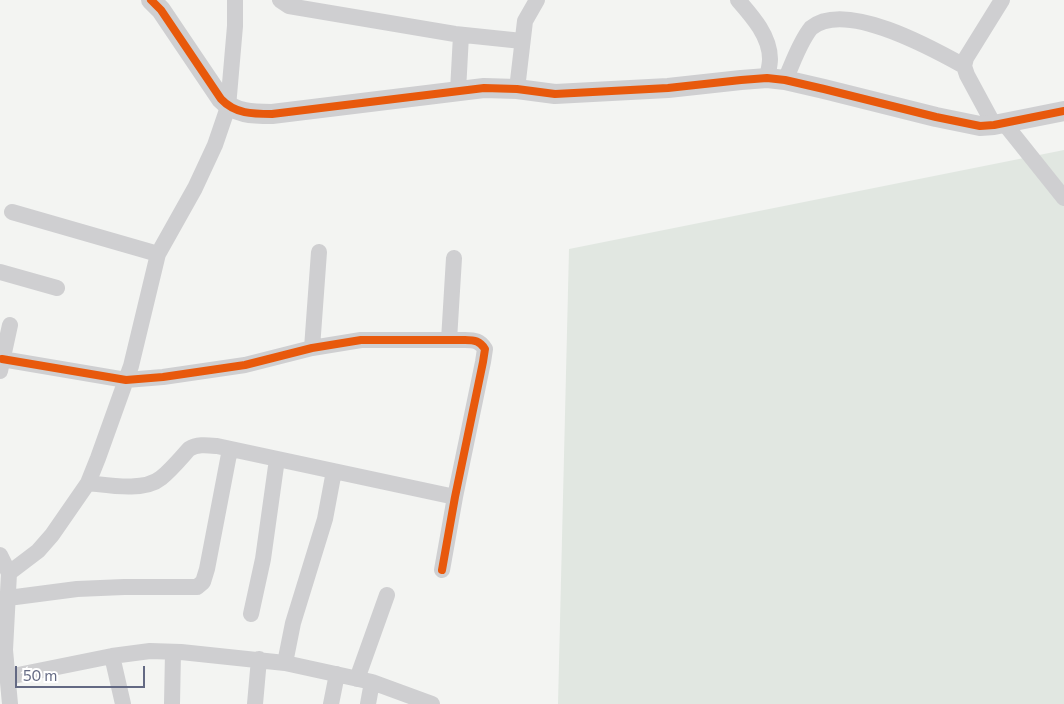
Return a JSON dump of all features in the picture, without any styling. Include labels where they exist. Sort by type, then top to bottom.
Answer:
[{"type":"street","points":[[150,0],[161,10],[221,99],[228,107],[247,113],[272,114],[484,88],[517,89],[555,94],[668,88],[776,79],[980,126],[999,124],[1064,110]]},
{"type":"street","points":[[10,704],[4,661],[8,598],[3,561],[38,552],[88,483],[126,380],[158,254],[195,188],[215,145],[228,107],[235,26],[235,0]]},
{"type":"street","points":[[280,0],[289,6],[461,35],[522,41]]},
{"type":"street","points":[[517,89],[525,21],[537,0]]},
{"type":"street","points":[[738,0],[769,46],[770,60],[776,79]]},
{"type":"street","points":[[1002,0],[966,58],[964,66],[967,75],[999,124],[1064,198]]},
{"type":"street","points":[[776,79],[811,27],[827,17],[839,15],[865,16],[893,26],[964,66]]},
{"type":"street","points":[[458,91],[461,35]]},
{"type":"street","points":[[12,212],[158,254]]},
{"type":"street","points":[[312,348],[319,252]]},
{"type":"street","points":[[449,340],[454,258]]},
{"type":"street","points":[[0,272],[57,288]]},
{"type":"street","points":[[10,325],[1,365],[126,380],[163,377],[245,365],[312,348],[361,340],[475,340],[481,343],[485,349],[442,570]]},
{"type":"street","points":[[88,483],[147,485],[160,479],[188,449],[203,445],[230,449],[455,497]]},
{"type":"street","points":[[8,598],[77,589],[197,587],[203,582],[207,570],[230,449]]},
{"type":"street","points":[[251,614],[263,559],[277,459]]},
{"type":"street","points":[[285,663],[293,623],[325,519],[334,471]]},
{"type":"street","points":[[368,704],[364,681],[387,595]]},
{"type":"street","points":[[4,661],[112,656],[150,651],[259,660],[285,663],[337,674],[432,704]]},
{"type":"street","points":[[172,704],[173,652]]},
{"type":"street","points":[[112,656],[123,704]]},
{"type":"street","points":[[255,704],[259,660]]},
{"type":"street","points":[[331,704],[337,674]]},
{"type":"shaded area","points":[[1064,150],[1064,704],[558,704],[569,249]]},
{"type":"cycle path","points":[[151,0],[161,10],[221,99],[232,108],[251,113],[272,114],[484,88],[517,89],[555,94],[668,88],[767,78],[785,80],[980,126],[1064,111]]},
{"type":"cycle path","points":[[2,359],[126,380],[163,377],[245,365],[312,348],[361,340],[472,340],[477,342],[485,349],[442,570]]}]
